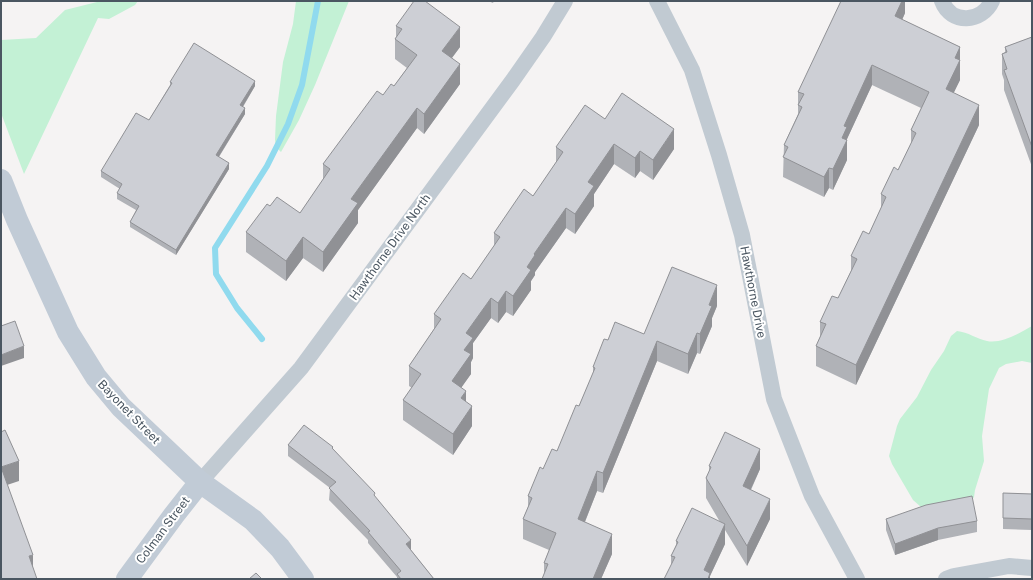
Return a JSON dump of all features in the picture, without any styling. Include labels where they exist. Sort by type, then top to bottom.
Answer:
[{"type":"street","name":"Hawthorne Drive North","points":[[200,482],[301,368],[513,80],[565,1]]},
{"type":"street","name":"Hawthorne Drive","points":[[657,1],[692,70],[719,155],[742,236],[774,399],[812,496],[857,579]]},
{"type":"street","points":[[942,1],[951,13],[966,19],[982,14],[992,1]]},
{"type":"street","name":"Bayonet Street","points":[[1,180],[17,220],[68,332],[96,377],[121,407],[200,482],[253,520],[280,548],[303,579]]},
{"type":"street","name":"Colman Street","points":[[127,579],[200,482]]},
{"type":"street","points":[[946,579],[954,576],[1010,566],[1032,568]]},
{"type":"green space","points":[[98,1],[138,1],[135,5],[109,19],[98,18],[24,174],[1,113],[1,40],[36,38],[65,10]]},
{"type":"green space","points":[[296,1],[349,1],[315,85],[299,120],[281,152],[276,147],[275,140],[276,116],[283,62],[293,24]]},
{"type":"green space","points":[[1032,326],[1032,363],[1022,361],[1006,364],[999,368],[989,389],[982,436],[984,461],[974,497],[970,503],[929,510],[921,507],[913,500],[889,456],[900,419],[917,397],[951,336],[957,331],[992,342],[1010,337]]},
{"type":"building","points":[[414,1],[425,1],[460,27],[442,51],[460,64],[424,114],[417,108],[351,199],[358,203],[323,252],[303,237],[286,261],[246,232],[267,204],[270,206],[277,197],[300,213],[330,169],[323,164],[377,91],[383,95],[391,84],[394,86],[417,55],[395,39],[402,29],[396,26]]},
{"type":"building","points":[[841,1],[902,1],[895,16],[960,47],[955,58],[960,60],[946,89],[979,105],[856,365],[816,346],[826,324],[820,322],[832,296],[838,298],[857,259],[851,256],[863,231],[869,234],[886,197],[881,194],[894,167],[898,170],[916,133],[911,130],[929,92],[872,65],[844,126],[847,127],[842,138],[847,140],[833,169],[829,168],[824,177],[783,157],[788,147],[784,145],[802,107],[798,105],[804,94],[798,92]]},
{"type":"building","points":[[1032,37],[1032,147],[1004,70],[1007,69],[1002,54],[1007,52],[1005,47]]},
{"type":"building","points":[[194,43],[255,81],[240,105],[245,108],[216,155],[229,163],[176,250],[130,222],[139,206],[117,193],[122,184],[101,171],[136,113],[149,120]]},
{"type":"building","points":[[622,93],[674,129],[653,160],[640,151],[635,158],[614,144],[588,182],[594,186],[575,214],[566,208],[534,254],[535,255],[527,267],[531,270],[513,296],[506,291],[498,303],[491,298],[466,333],[473,338],[464,350],[471,354],[452,381],[466,391],[461,398],[472,406],[453,434],[403,400],[421,374],[409,366],[441,319],[434,314],[463,273],[471,279],[500,237],[494,233],[524,189],[533,196],[563,152],[556,147],[585,105],[605,119]]},
{"type":"building","points":[[672,267],[717,285],[709,305],[712,306],[700,334],[697,333],[688,354],[657,341],[603,473],[597,471],[578,519],[612,534],[593,579],[542,579],[548,564],[544,563],[556,533],[523,519],[532,498],[528,496],[540,467],[543,469],[552,449],[557,451],[576,405],[579,406],[595,368],[593,367],[604,339],[608,340],[615,322],[644,334]]},
{"type":"building","points":[[15,321],[24,346],[1,355],[1,326]]},
{"type":"building","points":[[304,425],[333,447],[332,448],[375,493],[374,495],[411,540],[406,544],[434,579],[401,579],[397,574],[401,571],[368,532],[370,531],[329,488],[336,482],[288,445]]},
{"type":"building","points":[[5,430],[19,461],[1,467],[1,432]]},
{"type":"building","points":[[725,432],[760,449],[743,486],[770,499],[747,546],[706,478],[711,467],[709,466]]},
{"type":"building","points":[[1,467],[33,555],[29,556],[37,579],[1,579]]},
{"type":"building","points":[[1003,493],[1032,494],[1032,519],[1003,518]]},
{"type":"building","points":[[972,496],[977,521],[938,528],[895,544],[886,519],[926,505]]},
{"type":"building","points":[[692,508],[725,524],[704,570],[710,573],[708,579],[664,579],[675,557],[671,556],[678,542],[676,541]]},
{"type":"building","points":[[256,573],[262,579],[249,579]]},
{"type":"waterway","points":[[262,339],[237,308],[216,274],[215,248],[267,166],[288,124],[302,85],[318,1]]}]
